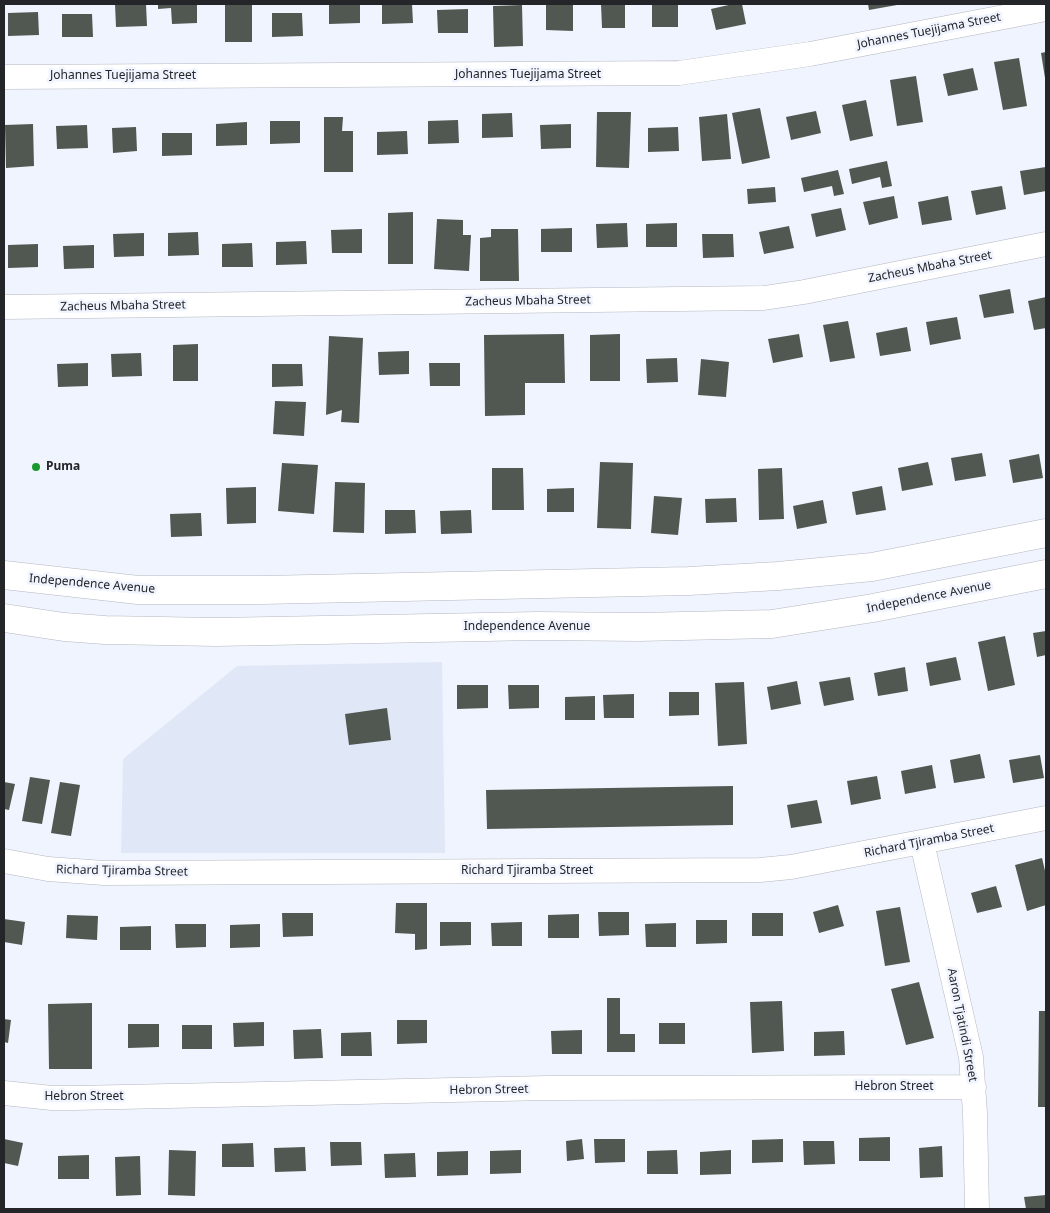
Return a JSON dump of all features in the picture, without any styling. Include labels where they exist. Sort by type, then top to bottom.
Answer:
[{"type":"main road","name":"Independence Avenue","points":[[4,575],[138,590],[328,590],[689,581],[778,576],[872,567],[1046,533]]},
{"type":"main road","name":"Independence Avenue","points":[[4,618],[64,627],[105,630],[216,632],[772,624],[873,608],[1046,574]]},
{"type":"street","name":"Johannes Tuejijama Street","points":[[4,77],[678,73],[810,54],[1046,9]]},
{"type":"street","name":"Zacheus Mbaha Street","points":[[4,307],[741,299],[804,292],[1046,244]]},
{"type":"street","name":"Richard Tjiramba Street","points":[[4,861],[48,869],[104,873],[760,870],[791,867],[1046,818]]},
{"type":"street","name":"Aaron Tjatindi Street","points":[[922,843],[971,1057],[974,1087],[977,1209]]},
{"type":"street","name":"Hebron Street","points":[[4,1093],[52,1098],[74,1098],[548,1088],[974,1087]]},
{"type":"shaded area","points":[[442,662],[445,853],[121,853],[123,759],[237,666]]},
{"type":"building","points":[[115,4],[146,4],[147,26],[116,27]]},
{"type":"building","points":[[158,4],[197,4],[197,23],[172,24],[171,8],[158,9]]},
{"type":"building","points":[[225,4],[252,4],[252,42],[225,42]]},
{"type":"building","points":[[329,4],[360,4],[360,23],[329,24]]},
{"type":"building","points":[[382,4],[412,4],[413,23],[382,24]]},
{"type":"building","points":[[546,4],[573,4],[573,31],[546,30]]},
{"type":"building","points":[[601,4],[625,4],[625,28],[602,28]]},
{"type":"building","points":[[652,4],[678,4],[678,27],[652,27]]},
{"type":"building","points":[[742,4],[746,24],[716,30],[711,9]]},
{"type":"building","points":[[868,4],[897,4],[897,5],[869,10]]},
{"type":"building","points":[[522,5],[523,46],[494,47],[493,6]]},
{"type":"building","points":[[468,9],[468,33],[438,33],[437,10]]},
{"type":"building","points":[[38,12],[39,35],[8,36],[8,13]]},
{"type":"building","points":[[272,13],[302,13],[303,36],[272,37]]},
{"type":"building","points":[[62,14],[92,14],[93,37],[62,37]]},
{"type":"building","points":[[1046,52],[1046,78],[1045,78],[1041,53]]},
{"type":"building","points":[[1019,58],[1027,106],[1003,110],[994,62]]},
{"type":"building","points":[[973,68],[978,90],[948,96],[943,74]]},
{"type":"building","points":[[916,76],[923,122],[897,126],[890,80]]},
{"type":"building","points":[[866,100],[873,136],[850,141],[842,105]]},
{"type":"building","points":[[760,108],[770,158],[742,164],[732,113]]},
{"type":"building","points":[[816,111],[821,133],[791,140],[786,117]]},
{"type":"building","points":[[597,112],[631,112],[629,168],[596,167]]},
{"type":"building","points":[[512,113],[513,137],[482,138],[482,114]]},
{"type":"building","points":[[727,114],[731,159],[702,161],[699,117]]},
{"type":"building","points":[[324,117],[343,117],[342,131],[353,131],[353,172],[324,172]]},
{"type":"building","points":[[458,120],[459,143],[428,144],[428,121]]},
{"type":"building","points":[[270,121],[300,121],[300,143],[270,144]]},
{"type":"building","points":[[247,122],[247,145],[216,146],[216,124]]},
{"type":"building","points":[[33,124],[34,166],[6,168],[5,125]]},
{"type":"building","points":[[571,124],[571,148],[541,149],[540,125]]},
{"type":"building","points":[[87,125],[88,148],[57,149],[56,126]]},
{"type":"building","points":[[136,127],[137,151],[113,153],[112,128]]},
{"type":"building","points":[[678,127],[679,151],[648,152],[648,128]]},
{"type":"building","points":[[407,131],[408,154],[377,155],[377,132]]},
{"type":"building","points":[[162,133],[192,133],[192,155],[162,156]]},
{"type":"building","points":[[887,161],[892,186],[882,188],[880,177],[852,184],[849,169]]},
{"type":"building","points":[[1046,167],[1046,191],[1024,195],[1020,171]]},
{"type":"building","points":[[838,170],[844,194],[834,196],[832,186],[804,192],[801,178]]},
{"type":"building","points":[[1002,186],[1006,209],[976,215],[971,191]]},
{"type":"building","points":[[775,187],[776,202],[748,204],[747,189]]},
{"type":"building","points":[[894,196],[898,218],[869,225],[863,202]]},
{"type":"building","points":[[948,196],[952,220],[922,225],[918,202]]},
{"type":"building","points":[[841,208],[846,230],[816,237],[811,214]]},
{"type":"building","points":[[413,212],[413,264],[388,264],[388,213]]},
{"type":"building","points":[[437,219],[463,220],[463,235],[471,235],[469,271],[434,269]]},
{"type":"building","points":[[627,223],[628,247],[597,248],[596,224]]},
{"type":"building","points":[[677,223],[677,247],[646,247],[646,224]]},
{"type":"building","points":[[789,226],[794,248],[764,254],[759,232]]},
{"type":"building","points":[[572,228],[572,252],[541,252],[541,229]]},
{"type":"building","points":[[362,229],[362,253],[332,253],[331,230]]},
{"type":"building","points":[[491,229],[518,229],[519,281],[480,281],[480,238],[491,237]]},
{"type":"building","points":[[198,232],[199,255],[168,256],[168,233]]},
{"type":"building","points":[[144,233],[144,256],[114,257],[113,234]]},
{"type":"building","points":[[702,234],[733,234],[734,257],[703,258]]},
{"type":"building","points":[[306,241],[307,264],[276,265],[276,242]]},
{"type":"building","points":[[252,243],[253,267],[222,267],[222,244]]},
{"type":"building","points":[[38,244],[38,267],[8,268],[8,245]]},
{"type":"building","points":[[94,245],[94,268],[64,269],[63,246]]},
{"type":"building","points":[[1010,289],[1014,313],[984,318],[979,295]]},
{"type":"building","points":[[1046,297],[1046,328],[1034,330],[1028,301]]},
{"type":"building","points":[[957,317],[961,339],[930,345],[926,322]]},
{"type":"building","points":[[848,321],[855,358],[830,362],[823,325]]},
{"type":"building","points":[[907,327],[911,351],[880,356],[876,333]]},
{"type":"building","points":[[564,334],[565,383],[525,383],[525,415],[485,416],[484,335]]},
{"type":"building","points":[[620,334],[620,381],[590,381],[590,335]]},
{"type":"building","points":[[799,334],[803,357],[773,363],[768,339]]},
{"type":"building","points":[[329,336],[363,338],[359,423],[341,422],[342,410],[326,415]]},
{"type":"building","points":[[198,344],[198,381],[173,381],[173,345]]},
{"type":"building","points":[[409,351],[409,374],[379,375],[378,352]]},
{"type":"building","points":[[141,353],[142,376],[112,377],[111,354]]},
{"type":"building","points":[[677,358],[678,382],[647,383],[646,359]]},
{"type":"building","points":[[701,359],[729,362],[726,397],[698,395]]},
{"type":"building","points":[[88,363],[88,386],[58,387],[57,364]]},
{"type":"building","points":[[429,363],[460,363],[460,386],[430,386]]},
{"type":"building","points":[[272,364],[302,364],[303,386],[272,387]]},
{"type":"building","points":[[275,401],[306,402],[304,436],[273,434]]},
{"type":"building","points":[[982,453],[986,476],[955,481],[951,458]]},
{"type":"building","points":[[1039,454],[1043,478],[1013,483],[1009,460]]},
{"type":"building","points":[[600,462],[633,463],[631,529],[597,528]]},
{"type":"building","points":[[928,462],[933,485],[902,491],[898,468]]},
{"type":"building","points":[[282,463],[318,465],[314,514],[278,511]]},
{"type":"building","points":[[492,468],[523,468],[524,510],[492,510]]},
{"type":"building","points":[[782,468],[784,519],[759,520],[758,469]]},
{"type":"building","points":[[335,482],[365,483],[364,533],[333,532]]},
{"type":"building","points":[[882,486],[886,510],[856,515],[852,492]]},
{"type":"building","points":[[256,487],[256,523],[227,524],[226,488]]},
{"type":"building","points":[[574,488],[574,512],[547,512],[547,489]]},
{"type":"building","points":[[654,496],[682,498],[678,535],[651,533]]},
{"type":"building","points":[[736,498],[737,522],[706,523],[705,499]]},
{"type":"building","points":[[823,500],[827,523],[797,529],[793,506]]},
{"type":"building","points":[[385,510],[415,510],[416,533],[385,534]]},
{"type":"building","points":[[471,510],[472,533],[441,534],[440,511]]},
{"type":"building","points":[[201,513],[202,536],[171,537],[170,514]]},
{"type":"building","points":[[1046,631],[1046,655],[1037,657],[1033,633]]},
{"type":"building","points":[[1005,636],[1015,685],[988,691],[978,642]]},
{"type":"building","points":[[956,657],[961,680],[930,686],[926,663]]},
{"type":"building","points":[[905,667],[908,691],[878,696],[874,673]]},
{"type":"building","points":[[850,677],[854,700],[824,706],[819,682]]},
{"type":"building","points":[[797,681],[801,704],[771,710],[767,687]]},
{"type":"building","points":[[744,682],[747,744],[718,746],[715,683]]},
{"type":"building","points":[[457,685],[488,685],[488,708],[457,709]]},
{"type":"building","points":[[508,685],[539,685],[539,708],[509,709]]},
{"type":"building","points":[[669,692],[699,692],[699,715],[669,716]]},
{"type":"building","points":[[634,694],[634,718],[604,718],[603,695]]},
{"type":"building","points":[[595,696],[595,720],[565,720],[565,697]]},
{"type":"building","points":[[387,708],[391,740],[349,745],[345,714]]},
{"type":"building","points":[[980,754],[985,778],[954,783],[950,760]]},
{"type":"building","points":[[1040,755],[1044,778],[1013,783],[1009,760]]},
{"type":"building","points":[[932,765],[936,788],[905,794],[901,771]]},
{"type":"building","points":[[877,776],[881,799],[851,805],[847,781]]},
{"type":"building","points":[[30,777],[50,780],[42,824],[22,821]]},
{"type":"building","points":[[4,782],[15,784],[9,810],[4,809]]},
{"type":"building","points":[[60,782],[80,785],[71,836],[51,833]]},
{"type":"building","points":[[733,786],[733,825],[487,829],[486,790]]},
{"type":"building","points":[[817,800],[822,823],[791,828],[787,805]]},
{"type":"building","points":[[1042,858],[1046,875],[1046,905],[1027,911],[1015,865]]},
{"type":"building","points":[[996,886],[1002,907],[977,913],[971,893]]},
{"type":"building","points":[[396,903],[427,903],[427,949],[415,950],[415,934],[395,933]]},
{"type":"building","points":[[838,905],[844,926],[819,933],[813,912]]},
{"type":"building","points":[[900,907],[910,962],[885,966],[876,911]]},
{"type":"building","points":[[598,912],[629,912],[629,935],[599,936]]},
{"type":"building","points":[[282,913],[313,913],[313,936],[283,937]]},
{"type":"building","points":[[752,913],[783,913],[783,936],[752,936]]},
{"type":"building","points":[[579,914],[579,938],[548,938],[548,915]]},
{"type":"building","points":[[67,915],[98,916],[97,940],[66,938]]},
{"type":"building","points":[[4,919],[25,922],[22,945],[4,942]]},
{"type":"building","points":[[696,920],[727,920],[727,943],[696,944]]},
{"type":"building","points":[[440,922],[471,922],[471,945],[440,946]]},
{"type":"building","points":[[522,922],[522,946],[492,946],[491,923]]},
{"type":"building","points":[[676,923],[676,947],[646,947],[645,924]]},
{"type":"building","points":[[175,924],[206,924],[206,947],[176,948]]},
{"type":"building","points":[[260,924],[260,947],[230,948],[230,925]]},
{"type":"building","points":[[151,926],[151,950],[120,950],[120,927]]},
{"type":"building","points":[[919,982],[934,1038],[906,1045],[891,989]]},
{"type":"building","points":[[607,998],[620,998],[620,1034],[635,1034],[635,1052],[607,1052]]},
{"type":"building","points":[[782,1001],[784,1051],[752,1053],[750,1002]]},
{"type":"building","points":[[92,1003],[92,1069],[49,1069],[48,1004]]},
{"type":"building","points":[[1039,1011],[1046,1011],[1046,1107],[1038,1107]]},
{"type":"building","points":[[4,1019],[11,1020],[8,1043],[4,1042]]},
{"type":"building","points":[[397,1020],[427,1020],[427,1043],[397,1044]]},
{"type":"building","points":[[264,1022],[264,1046],[234,1047],[233,1023]]},
{"type":"building","points":[[659,1023],[685,1023],[685,1044],[659,1044]]},
{"type":"building","points":[[128,1024],[159,1024],[159,1047],[128,1048]]},
{"type":"building","points":[[182,1025],[212,1025],[212,1049],[182,1049]]},
{"type":"building","points":[[321,1029],[323,1058],[294,1059],[293,1030]]},
{"type":"building","points":[[582,1030],[582,1054],[552,1054],[551,1031]]},
{"type":"building","points":[[844,1031],[845,1055],[814,1056],[814,1032]]},
{"type":"building","points":[[371,1032],[372,1056],[341,1056],[341,1033]]},
{"type":"building","points":[[890,1137],[890,1161],[859,1161],[859,1138]]},
{"type":"building","points":[[4,1139],[23,1143],[18,1166],[4,1163]]},
{"type":"building","points":[[582,1139],[584,1159],[567,1161],[566,1141]]},
{"type":"building","points":[[594,1139],[625,1139],[625,1162],[595,1163]]},
{"type":"building","points":[[783,1139],[783,1162],[752,1163],[752,1140]]},
{"type":"building","points":[[803,1141],[834,1141],[835,1164],[804,1165]]},
{"type":"building","points":[[330,1142],[361,1142],[362,1165],[331,1166]]},
{"type":"building","points":[[253,1143],[254,1167],[222,1167],[222,1144]]},
{"type":"building","points":[[942,1146],[943,1177],[920,1178],[919,1148]]},
{"type":"building","points":[[305,1147],[306,1171],[275,1172],[274,1148]]},
{"type":"building","points":[[169,1150],[196,1151],[195,1196],[168,1195]]},
{"type":"building","points":[[521,1150],[521,1173],[490,1174],[490,1151]]},
{"type":"building","points":[[677,1150],[678,1174],[647,1174],[647,1151]]},
{"type":"building","points":[[731,1150],[731,1174],[700,1175],[700,1152]]},
{"type":"building","points":[[468,1151],[468,1175],[437,1176],[437,1152]]},
{"type":"building","points":[[415,1153],[416,1177],[385,1178],[384,1154]]},
{"type":"building","points":[[89,1155],[89,1179],[58,1179],[58,1156]]},
{"type":"building","points":[[140,1156],[141,1195],[116,1196],[115,1157]]},
{"type":"building","points":[[1046,1195],[1046,1209],[1026,1209],[1024,1197]]},
{"type":"place","name":"Puma","points":[[36,467]]}]
